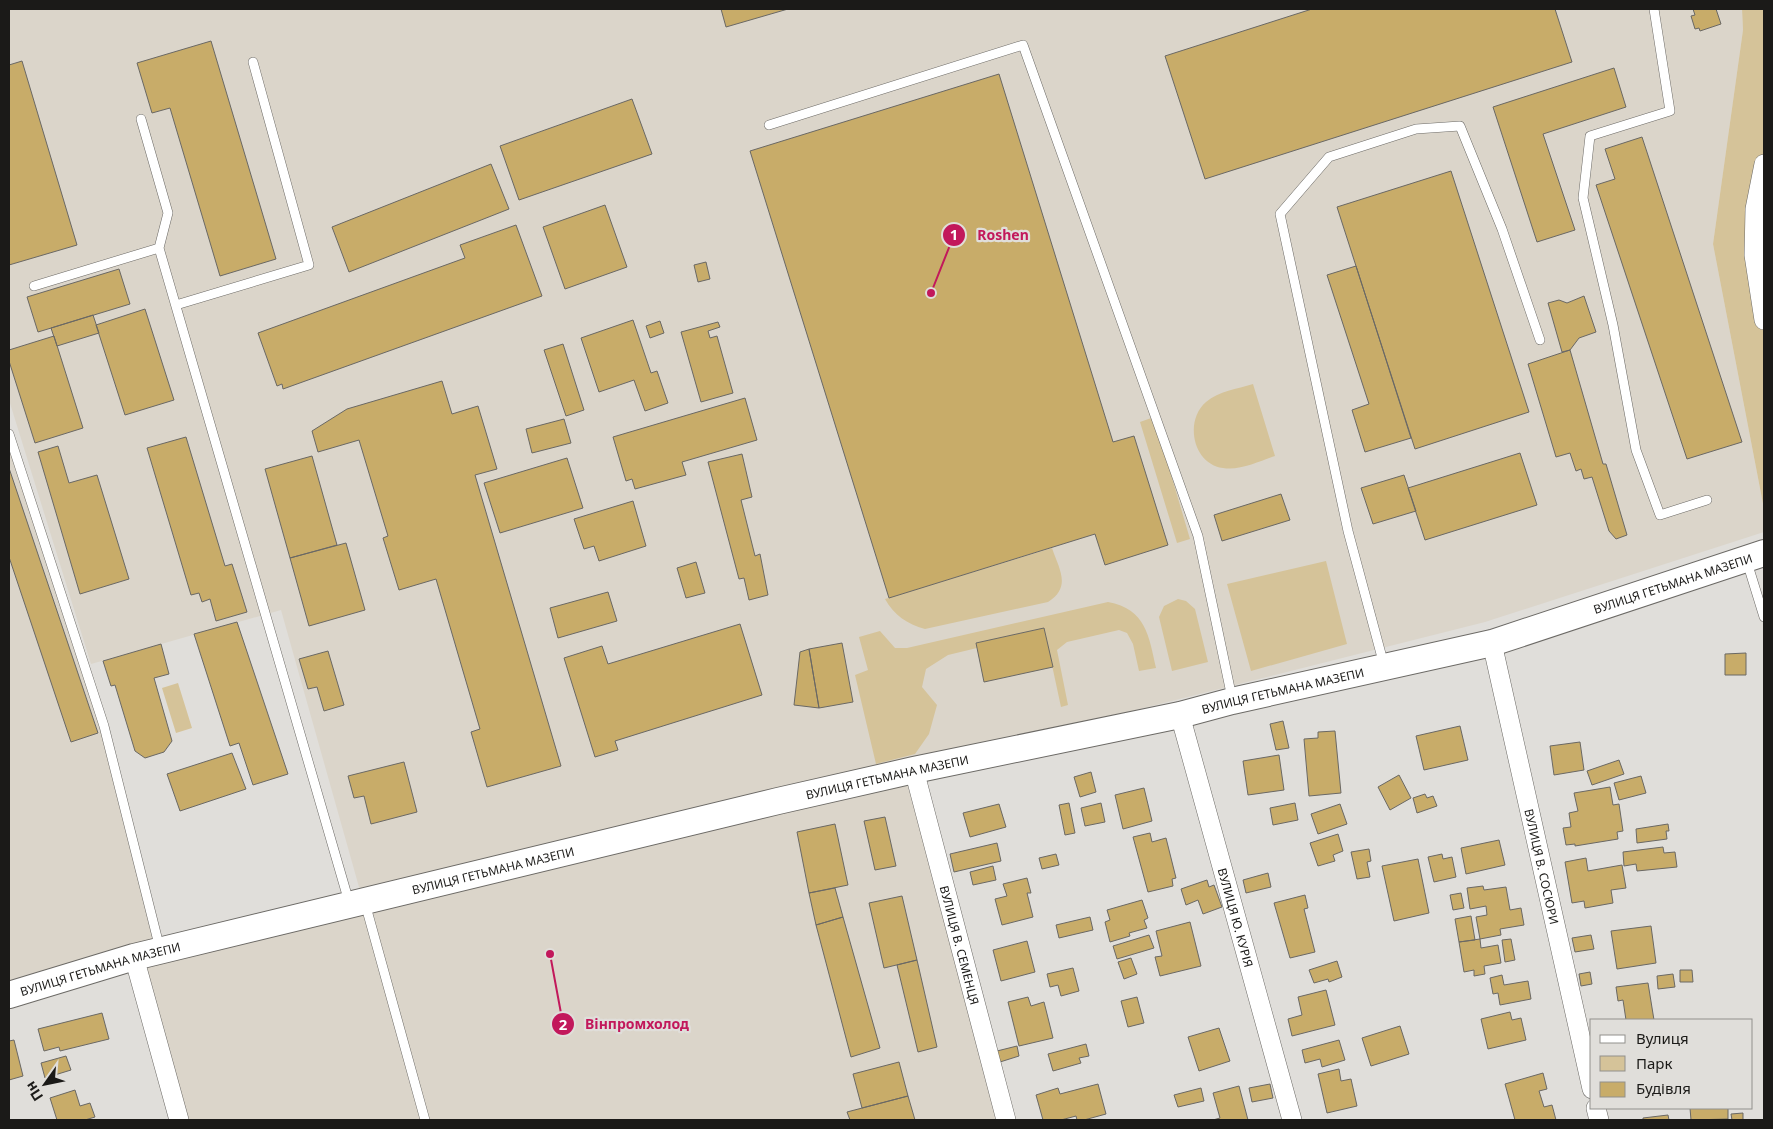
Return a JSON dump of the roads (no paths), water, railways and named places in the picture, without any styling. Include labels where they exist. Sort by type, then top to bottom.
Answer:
[{"type":"street","points":[[1764,164],[1755,209],[1754,255],[1764,320]]},
{"type":"street","name":"ВУЛИЦЯ ГЕТЬМАНА МАЗЕПИ","points":[[9,995],[161,950],[768,803],[1180,714],[1492,643],[1755,556]]},
{"type":"street","name":"ВУЛИЦЯ В. СОСЮРИ","points":[[1492,643],[1590,1080]]},
{"type":"street","name":"ВУЛИЦЯ Ю. КУРІЯ","points":[[1180,714],[1292,1120]]},
{"type":"street","name":"ВУЛИЦЯ В. СЕМЕНЦЯ","points":[[914,770],[1006,1120]]},
{"type":"street","points":[[134,957],[179,1120]]},
{"type":"lane","points":[[1654,9],[1670,111],[1590,136],[1583,198],[1613,326],[1636,450],[1660,515],[1707,500]]},
{"type":"lane","points":[[769,125],[1023,45],[1198,536],[1232,701]]},
{"type":"lane","points":[[176,305],[309,265],[253,62]]},
{"type":"lane","points":[[142,119],[168,213],[159,248],[357,903],[425,1120]]},
{"type":"lane","points":[[1384,668],[1348,531],[1280,214],[1329,158],[1416,129],[1460,126],[1502,229],[1540,340]]},
{"type":"lane","points":[[34,286],[159,248]]},
{"type":"lane","points":[[9,434],[104,726],[161,950]]},
{"type":"lane","points":[[1755,556],[1764,617]]},
{"type":"place","name":"Roshen","points":[[931,293]]},
{"type":"place","name":"Вінпромхолод","points":[[550,954]]}]
